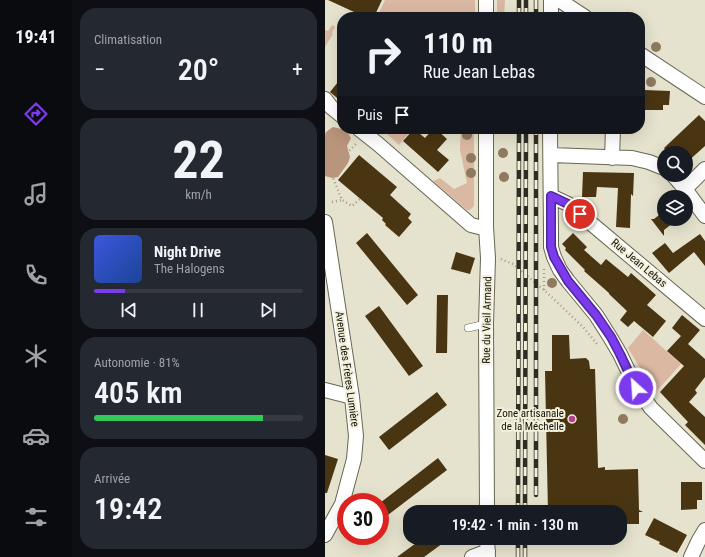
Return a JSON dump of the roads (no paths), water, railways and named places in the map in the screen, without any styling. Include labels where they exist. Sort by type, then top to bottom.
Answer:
[{"type":"street","points":[[486,0],[486,12]]},
{"type":"street","points":[[551,0],[551,12]]},
{"type":"street","points":[[559,0],[577,12]]},
{"type":"street","points":[[645,57],[705,97]]},
{"type":"street","name":"Rue du Vieil Armand","points":[[486,134],[486,228],[488,258],[486,324],[487,505]]},
{"type":"street","points":[[550,134],[551,247],[554,257],[568,281],[596,315],[611,337],[636,388],[651,408],[705,461]]},
{"type":"street","points":[[612,158],[613,134]]},
{"type":"street","points":[[360,136],[384,149],[471,225],[486,228]]},
{"type":"street","points":[[551,155],[631,158],[657,165]]},
{"type":"street","points":[[685,189],[705,169]]},
{"type":"street","points":[[679,182],[705,216]]},
{"type":"street","name":"Rue Jean Lebas","points":[[551,196],[568,204],[705,319]]},
{"type":"street","name":"Avenue des Frères Lumière","points":[[325,222],[352,397],[356,436],[354,459],[342,504],[325,535]]},
{"type":"street","points":[[325,390],[352,397]]},
{"type":"street","points":[[691,557],[705,530]]},
{"type":"street","points":[[472,557],[488,549]]},
{"type":"lane","points":[[468,328],[486,324]]},
{"type":"railway","points":[[519,0],[519,12]]},
{"type":"railway","points":[[526,0],[526,12]]},
{"type":"railway","points":[[536,0],[536,12]]},
{"type":"railway","points":[[518,505],[519,134]]},
{"type":"railway","points":[[525,505],[526,134]]},
{"type":"railway","points":[[536,134],[536,495]]},
{"type":"railway","points":[[518,545],[518,557]]},
{"type":"railway","points":[[525,545],[525,557]]},
{"type":"place","name":"Zone artisanale de la Méchelle","points":[[572,419]]}]
